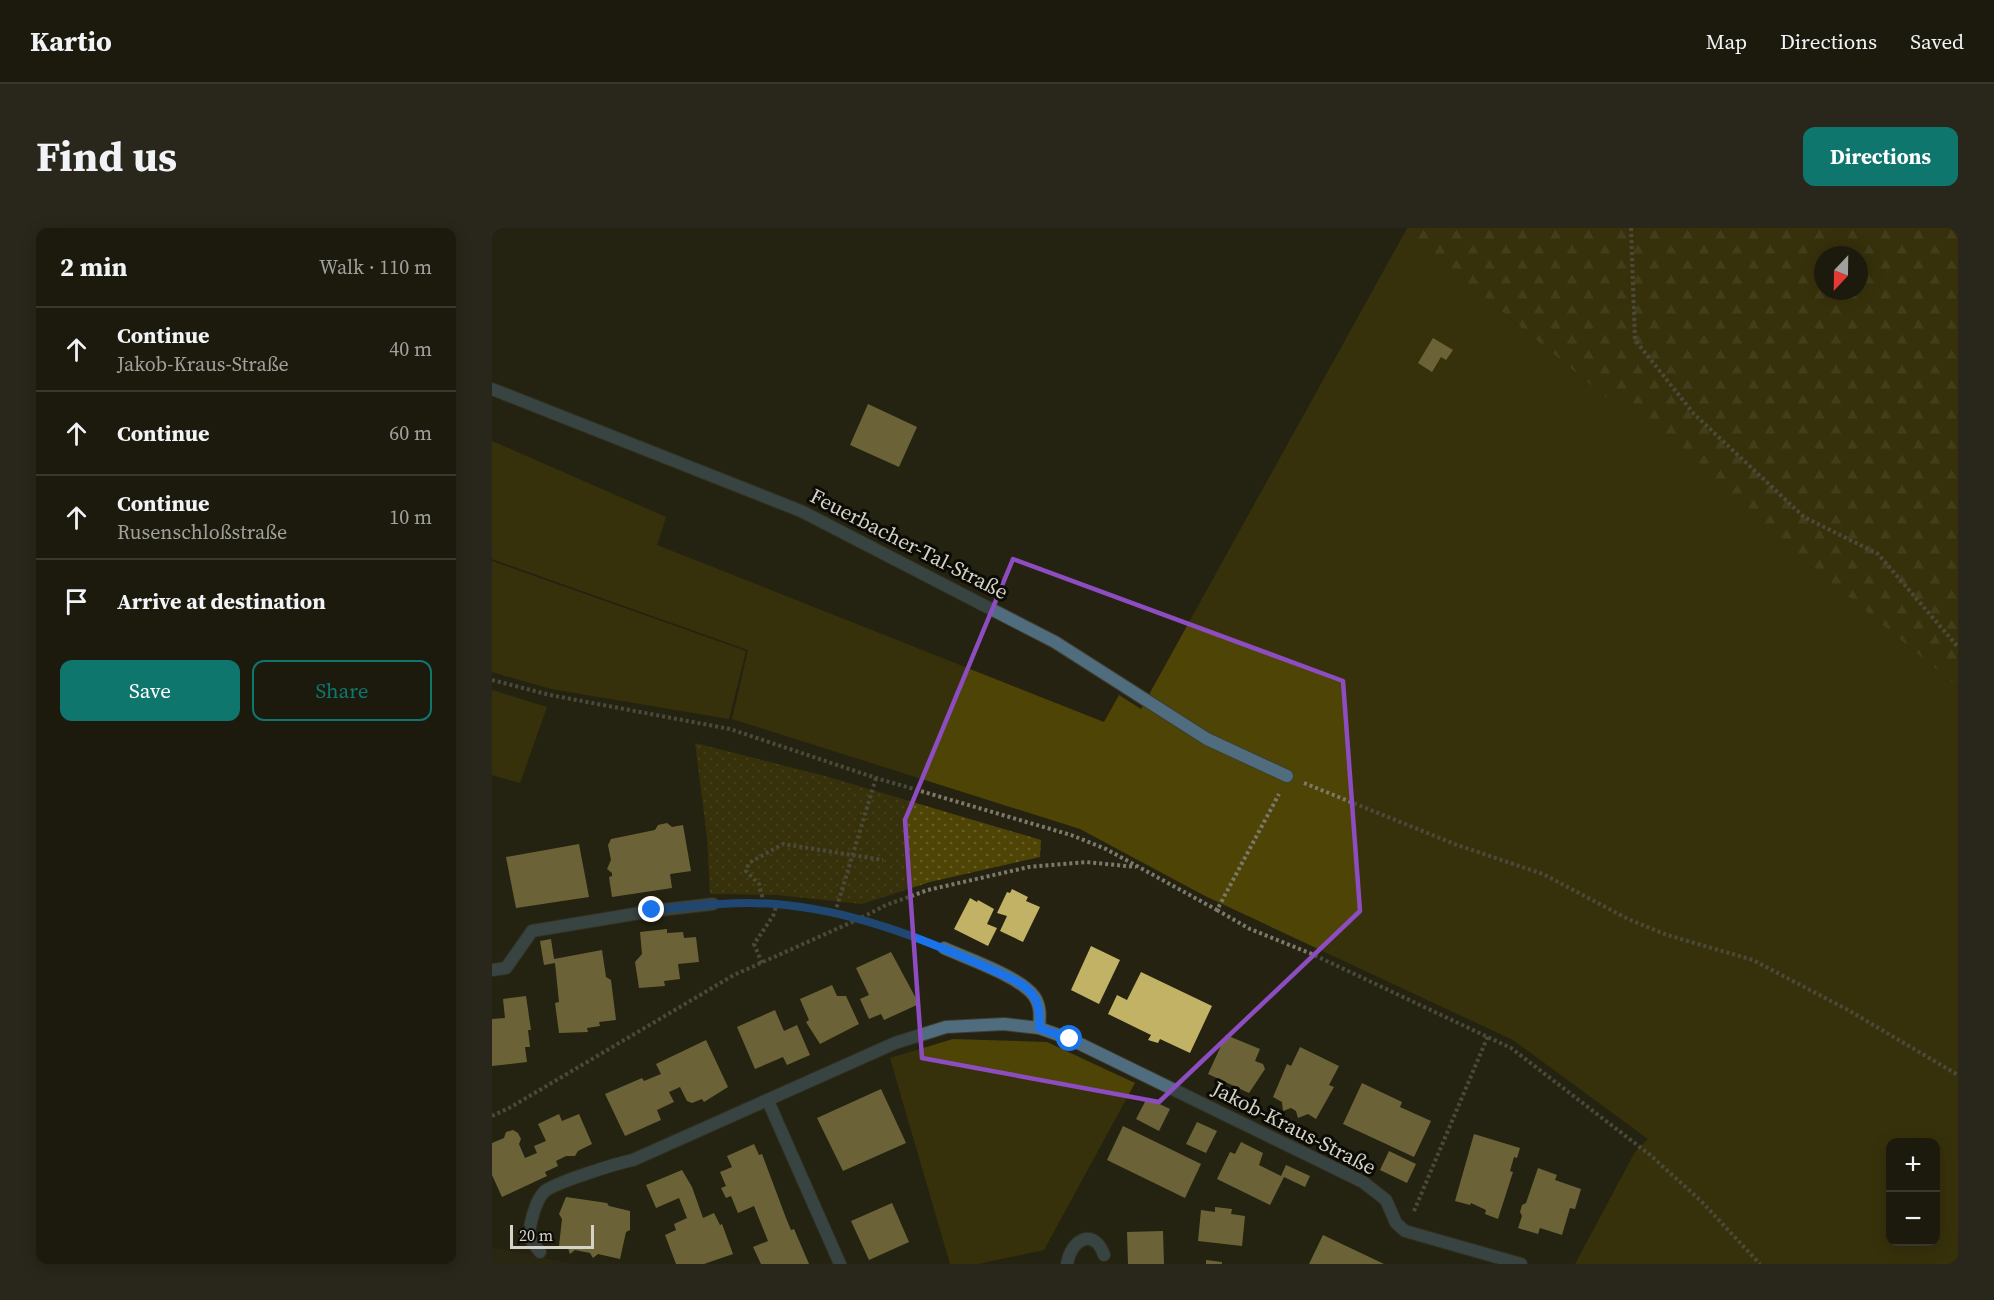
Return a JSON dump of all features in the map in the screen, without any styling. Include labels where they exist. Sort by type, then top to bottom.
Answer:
[{"type":"street","name":"Feuerbacher-Tal-Straße","points":[[492,388],[801,511],[857,538],[1055,642],[1207,739],[1287,776]]},
{"type":"street","points":[[492,970],[506,968],[532,931],[652,910],[713,904]]},
{"type":"street","points":[[944,948],[1018,982],[1034,997],[1041,1014],[1039,1028]]},
{"type":"street","name":"Jakob-Kraus-Straße","points":[[540,1252],[528,1236],[535,1209],[545,1191],[616,1163],[633,1160],[895,1043],[946,1026],[1004,1024],[1039,1028],[1070,1039],[1363,1182],[1386,1200],[1396,1223],[1405,1231]]},
{"type":"street","points":[[768,1101],[840,1264]]},
{"type":"street","points":[[1405,1231],[1521,1264]]},
{"type":"street","points":[[1067,1264],[1071,1248],[1079,1240],[1088,1239],[1094,1242],[1101,1247],[1104,1256]]},
{"type":"path","points":[[1631,228],[1635,340],[1694,414],[1804,517],[1878,555],[1958,647]]},
{"type":"path","points":[[492,680],[550,695],[730,729],[876,778],[1071,835],[1106,849],[1250,929],[1312,954],[1488,1035],[1511,1048],[1648,1154],[1701,1201],[1760,1264]]},
{"type":"path","points":[[1216,910],[1272,811],[1287,776],[1457,845],[1543,874],[1629,919],[1667,935],[1753,960],[1848,1010],[1958,1075]]},
{"type":"path","points":[[835,913],[876,778]]},
{"type":"path","points":[[764,903],[759,884],[746,871],[749,863],[783,844],[883,860]]},
{"type":"path","points":[[492,1116],[512,1107],[676,1008],[762,963],[886,905],[928,890],[1020,868],[1086,862],[1138,867]]},
{"type":"path","points":[[713,904],[764,903],[835,913],[861,918],[944,948]]},
{"type":"path","points":[[762,963],[754,944],[773,916],[777,904]]},
{"type":"path","points":[[1405,1231],[1488,1035]]},
{"type":"highlighted area","points":[[1013,559],[1343,681],[1360,911],[1159,1102],[922,1058],[905,820]]},
{"type":"shaded area","points":[[492,1247],[573,1264],[492,1264]]},
{"type":"green space","points":[[1407,228],[1958,228],[1958,687],[1405,232]]},
{"type":"green space","points":[[1405,232],[1958,687],[1958,1264],[1575,1264],[1635,1152],[1648,1139],[1513,1040],[1205,896],[1080,829],[732,719],[748,650],[492,559],[492,441],[666,517],[657,545],[1104,722],[1119,695],[1141,709]]},
{"type":"green space","points":[[492,561],[746,651],[729,719],[551,689],[492,672]]},
{"type":"green space","points":[[492,690],[547,707],[520,783],[492,775]]},
{"type":"green space","points":[[695,743],[825,776],[1041,840],[1040,857],[930,882],[862,904],[777,895],[710,894],[707,837]]},
{"type":"green space","points":[[953,1039],[1047,1042],[1135,1083],[1044,1250],[978,1264],[950,1264],[890,1058]]},
{"type":"building","points":[[1433,338],[1453,350],[1446,360],[1441,357],[1432,372],[1418,363]]},
{"type":"building","points":[[868,404],[917,427],[899,467],[850,445]]},
{"type":"building","points":[[667,823],[672,827],[683,825],[691,871],[670,874],[672,888],[612,897],[609,877],[612,873],[607,869],[611,860],[608,845],[611,839],[655,830],[658,825]]},
{"type":"building","points":[[579,844],[589,897],[516,908],[506,857]]},
{"type":"building","points":[[1012,889],[1028,897],[1026,901],[1040,907],[1023,942],[1000,931],[1007,916],[997,913],[1007,892],[1010,893]]},
{"type":"building","points":[[970,898],[994,909],[987,924],[997,928],[988,946],[954,929]]},
{"type":"building","points":[[667,929],[667,933],[683,932],[684,938],[696,937],[699,962],[678,964],[680,979],[664,981],[665,986],[639,988],[635,962],[642,954],[640,932]]},
{"type":"building","points":[[551,939],[554,959],[602,950],[606,977],[611,980],[616,1020],[599,1022],[600,1026],[587,1028],[588,1032],[559,1033],[555,1003],[559,1002],[555,963],[544,965],[540,941]]},
{"type":"building","points":[[1091,946],[1120,960],[1099,1004],[1071,990]]},
{"type":"building","points":[[891,952],[919,1004],[884,1020],[881,1014],[869,1019],[860,999],[869,995],[856,968]]},
{"type":"building","points":[[1141,972],[1212,1006],[1190,1053],[1160,1039],[1158,1043],[1148,1040],[1151,1035],[1108,1014],[1117,995],[1127,1000]]},
{"type":"building","points":[[832,985],[837,996],[846,996],[859,1024],[820,1044],[806,1022],[809,1020],[800,999]]},
{"type":"building","points":[[526,996],[531,1030],[528,1030],[530,1047],[525,1047],[527,1062],[492,1066],[492,1019],[505,1018],[503,999]]},
{"type":"building","points":[[775,1010],[784,1031],[797,1025],[810,1055],[787,1065],[783,1057],[755,1069],[737,1027]]},
{"type":"building","points":[[1226,1035],[1260,1049],[1255,1061],[1263,1064],[1265,1069],[1249,1093],[1208,1074]]},
{"type":"building","points":[[706,1040],[728,1087],[704,1102],[702,1099],[692,1103],[687,1101],[680,1087],[669,1092],[674,1102],[657,1110],[661,1120],[625,1136],[605,1094],[642,1078],[644,1081],[661,1074],[656,1064]]},
{"type":"building","points":[[1300,1047],[1339,1066],[1329,1085],[1334,1087],[1316,1119],[1308,1114],[1298,1118],[1296,1111],[1291,1108],[1283,1111],[1282,1102],[1273,1097],[1287,1064],[1291,1066]]},
{"type":"building","points":[[1362,1083],[1402,1102],[1400,1107],[1431,1121],[1414,1157],[1343,1124]]},
{"type":"building","points":[[881,1089],[906,1143],[843,1171],[817,1118]]},
{"type":"building","points":[[1147,1098],[1170,1109],[1159,1131],[1136,1119]]},
{"type":"building","points":[[559,1114],[562,1121],[579,1114],[592,1144],[578,1151],[575,1156],[566,1156],[556,1161],[558,1166],[545,1172],[547,1176],[502,1197],[492,1175],[492,1143],[504,1138],[506,1132],[513,1130],[521,1139],[519,1144],[525,1158],[537,1153],[534,1146],[546,1141],[538,1124]]},
{"type":"building","points":[[1197,1122],[1217,1131],[1206,1153],[1186,1144]]},
{"type":"building","points":[[1123,1126],[1201,1164],[1185,1198],[1107,1160]]},
{"type":"building","points":[[1474,1134],[1520,1148],[1517,1158],[1514,1157],[1510,1171],[1513,1172],[1498,1219],[1485,1214],[1486,1210],[1471,1203],[1470,1205],[1455,1201]]},
{"type":"building","points":[[1241,1142],[1263,1153],[1259,1165],[1281,1176],[1286,1165],[1310,1176],[1305,1187],[1284,1177],[1270,1205],[1217,1179],[1230,1152],[1235,1154]]},
{"type":"building","points":[[754,1144],[759,1155],[762,1154],[791,1230],[794,1229],[809,1264],[761,1264],[753,1247],[768,1241],[754,1206],[738,1213],[731,1196],[726,1198],[721,1188],[726,1186],[720,1172],[732,1167],[727,1156]]},
{"type":"building","points":[[1389,1151],[1416,1164],[1407,1183],[1380,1170]]},
{"type":"building","points":[[1538,1168],[1557,1175],[1555,1180],[1581,1189],[1575,1209],[1570,1208],[1562,1235],[1540,1228],[1538,1234],[1518,1228],[1522,1216],[1520,1212],[1522,1205],[1526,1203]]},
{"type":"building","points":[[682,1170],[692,1187],[703,1218],[714,1213],[720,1225],[722,1224],[733,1254],[704,1264],[676,1264],[665,1235],[676,1230],[674,1224],[687,1218],[679,1198],[656,1208],[646,1185]]},
{"type":"building","points":[[566,1197],[607,1203],[609,1206],[630,1211],[630,1230],[626,1232],[620,1259],[598,1254],[593,1258],[590,1253],[575,1250],[570,1254],[568,1248],[559,1246],[562,1219],[559,1214]]},
{"type":"building","points":[[892,1203],[909,1242],[869,1260],[851,1221]]},
{"type":"building","points":[[1215,1207],[1232,1209],[1231,1214],[1245,1216],[1242,1246],[1198,1241],[1201,1210],[1215,1212]]},
{"type":"building","points":[[1163,1231],[1164,1264],[1128,1264],[1127,1232]]},
{"type":"building","points":[[1323,1235],[1384,1264],[1309,1264]]},
{"type":"building","points":[[1206,1260],[1222,1262],[1222,1264],[1206,1264]]},
{"type":"route","points":[[652,910],[713,904],[764,903],[861,918],[944,948],[1018,982],[1034,997],[1041,1014],[1039,1028],[1070,1039]]}]
